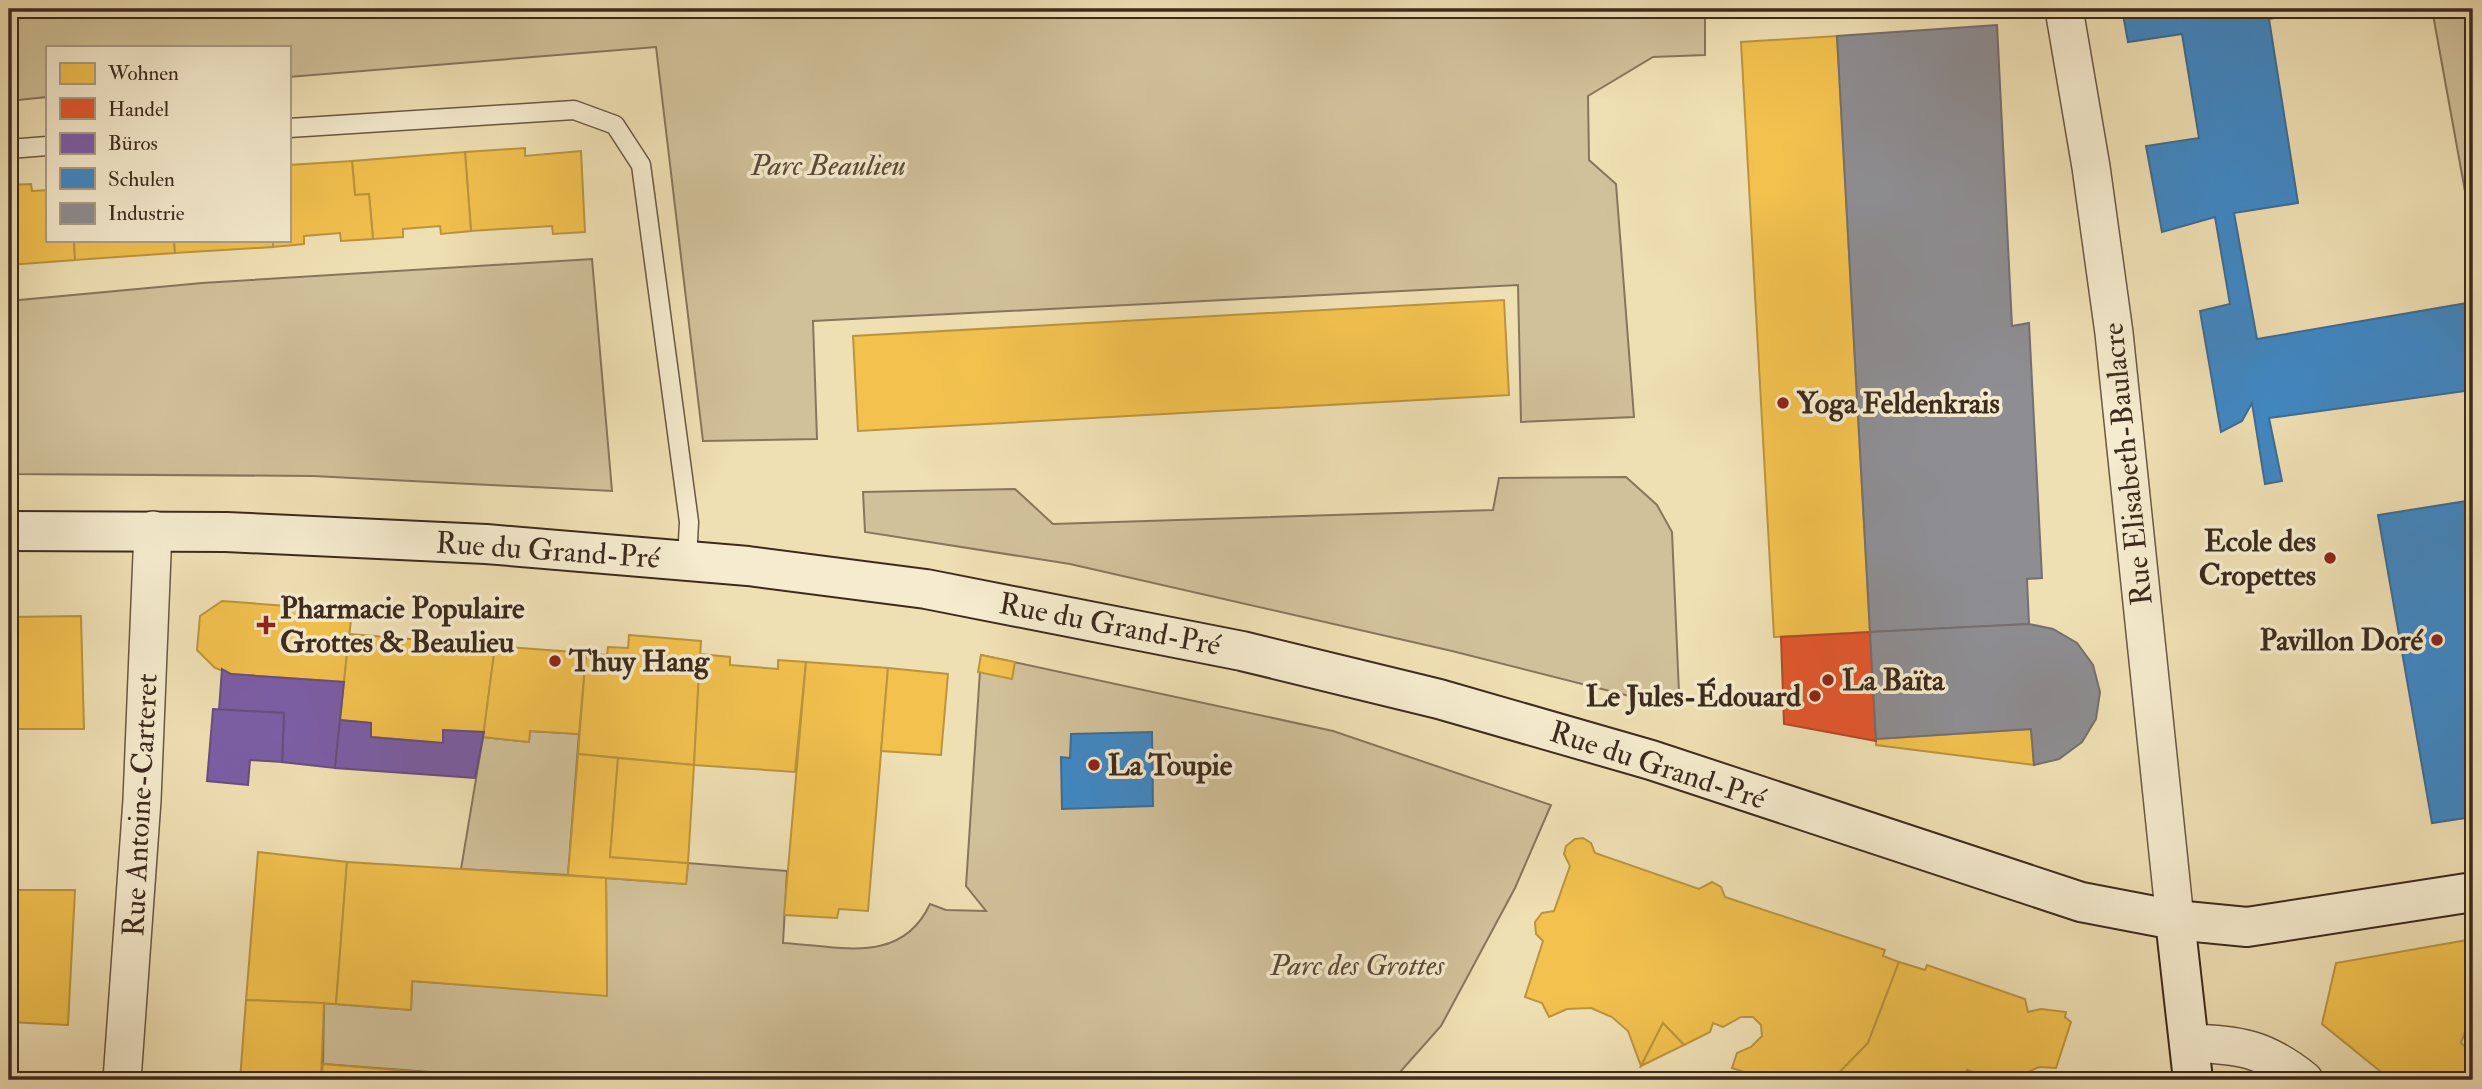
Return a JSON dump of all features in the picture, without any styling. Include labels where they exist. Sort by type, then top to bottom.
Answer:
[{"type":"main road","name":"Rue du Grand-Pré","points":[[9,531],[153,530],[486,544],[687,561],[938,591],[1255,654],[1552,730],[2081,902],[2175,920],[2247,927],[2473,892]]},
{"type":"main road","points":[[2175,920],[2191,1062]]},
{"type":"street","name":"Rue Elisabeth-Baulacre","points":[[2064,9],[2091,167],[2114,332],[2175,920]]},
{"type":"street","name":"Rue Antoine-Carteret","points":[[122,1080],[142,800],[153,530]]},
{"type":"street","points":[[2191,1062],[2253,1048],[2280,1060],[2304,1080]]},
{"type":"lane","points":[[290,128],[574,110],[615,125],[641,165],[689,522],[687,561]]},
{"type":"lane","points":[[9,149],[46,146]]},
{"type":"green space","name":"Parc Beaulieu","points":[[9,9],[1705,9],[1705,55],[1653,57],[1588,96],[1589,160],[1616,184],[1634,417],[1521,422],[1518,285],[813,321],[817,439],[703,441],[656,47],[290,77],[290,46],[46,46],[46,97],[9,101]]},
{"type":"green space","points":[[2432,9],[2473,9],[2473,230],[2472,230]]},
{"type":"green space","points":[[592,259],[612,491],[313,476],[9,474],[9,301],[202,283]]},
{"type":"green space","points":[[1626,477],[1657,505],[1672,532],[1679,693],[1641,699],[1452,651],[1070,564],[865,532],[863,492],[1015,489],[1053,524],[1493,510],[1499,478]]},
{"type":"green space","name":"Parc des Grottes","points":[[981,655],[1333,731],[1551,805],[1515,888],[1441,1026],[1393,1080],[538,1080],[323,1064],[324,1003],[411,1010],[412,981],[607,995],[606,878],[686,884],[688,863],[787,871],[783,943],[826,947],[867,948],[903,937],[918,924],[930,904],[946,910],[986,911],[966,886]]},
{"type":"green space","points":[[530,731],[579,734],[568,875],[461,869],[483,737],[529,742]]},
{"type":"building: Wohnen","points":[[1837,36],[1870,632],[1774,637],[1741,42]]},
{"type":"building: Wohnen","points":[[525,148],[525,156],[581,151],[585,232],[553,234],[552,226],[471,231],[465,152]]},
{"type":"building: Wohnen","points":[[465,152],[471,231],[441,234],[440,226],[403,229],[403,237],[373,239],[369,194],[355,195],[352,161]]},
{"type":"building: Wohnen","points":[[352,161],[355,195],[369,194],[373,239],[341,241],[340,233],[304,236],[304,244],[273,247],[273,242],[290,242],[290,165]]},
{"type":"building: Wohnen","points":[[31,184],[32,191],[46,190],[46,242],[74,242],[75,260],[9,265],[9,185]]},
{"type":"building: Wohnen","points":[[74,242],[174,242],[175,253],[75,260]]},
{"type":"building: Wohnen","points":[[174,242],[273,242],[273,247],[175,253]]},
{"type":"building: Wohnen","points":[[1504,300],[1509,395],[858,431],[853,336]]},
{"type":"building: Wohnen","points":[[222,601],[352,611],[344,682],[231,674],[215,668],[197,650],[200,616]]},
{"type":"building: Wohnen","points":[[81,616],[84,729],[9,729],[9,617]]},
{"type":"building: Wohnen","points":[[349,634],[495,646],[484,732],[443,730],[443,743],[371,737],[371,723],[340,720]]},
{"type":"building: Wohnen","points":[[629,635],[701,641],[694,765],[578,754],[586,653],[607,655],[608,647],[628,648]]},
{"type":"building: Wohnen","points":[[495,646],[586,653],[579,734],[530,731],[529,742],[483,737]]},
{"type":"building: Wohnen","points":[[700,654],[730,657],[730,665],[778,669],[778,660],[806,662],[795,772],[694,765]]},
{"type":"building: Wohnen","points":[[981,655],[1015,662],[1012,679],[978,672]]},
{"type":"building: Wohnen","points":[[806,662],[888,668],[868,911],[839,909],[837,918],[784,915]]},
{"type":"building: Wohnen","points":[[888,668],[948,674],[941,755],[881,751]]},
{"type":"building: Wohnen","points":[[2031,729],[2034,765],[1876,745],[1876,739]]},
{"type":"building: Wohnen","points":[[578,754],[618,758],[610,857],[688,863],[686,884],[568,875]]},
{"type":"building: Wohnen","points":[[618,758],[694,765],[688,863],[610,857]]},
{"type":"building: Wohnen","points":[[1583,838],[1591,843],[1595,853],[1699,889],[1712,882],[1721,887],[1725,897],[1885,950],[1883,956],[1899,962],[1868,1043],[1832,1080],[1768,1080],[1732,1068],[1737,1053],[1751,1047],[1762,1036],[1761,1025],[1753,1017],[1741,1017],[1723,1027],[1713,1023],[1710,1032],[1684,1045],[1663,1023],[1641,1066],[1628,1031],[1612,1017],[1591,1008],[1567,1009],[1549,1017],[1542,1003],[1525,997],[1543,941],[1536,934],[1535,922],[1542,913],[1554,911],[1570,866],[1564,854],[1566,846],[1575,839]]},
{"type":"building: Wohnen","points":[[258,852],[347,862],[336,1004],[246,1000]]},
{"type":"building: Wohnen","points":[[347,862],[606,878],[607,996],[412,981],[411,1010],[336,1004]]},
{"type":"building: Wohnen","points":[[9,890],[75,890],[68,1025],[9,1022]]},
{"type":"building: Wohnen","points":[[2473,939],[2473,1031],[2465,1032],[2461,1043],[2467,1048],[2473,1047],[2473,1080],[2391,1080],[2322,1024],[2336,963]]},
{"type":"building: Wohnen","points":[[1899,962],[1925,970],[1927,965],[2025,999],[2028,1012],[2041,1009],[2066,1012],[2065,1017],[2071,1022],[2056,1068],[2039,1067],[2030,1071],[2022,1080],[1997,1080],[1967,1070],[1964,1080],[1832,1080],[1868,1043]]},
{"type":"building: Wohnen","points":[[246,1000],[324,1003],[321,1080],[240,1080]]},
{"type":"building: Wohnen","points":[[1663,1023],[1684,1045],[1641,1066]]},
{"type":"building: Wohnen","points":[[323,1064],[431,1073],[430,1080],[321,1080]]},
{"type":"building: Wohnen","points":[[1967,1070],[1987,1077],[1989,1080],[1964,1080]]},
{"type":"building: Wohnen","points":[[431,1073],[538,1080],[430,1080]]},
{"type":"building: Handel","name":"La Baïta","points":[[1870,632],[1876,741],[1784,724],[1781,637]]},
{"type":"building: Büros","points":[[222,669],[231,674],[344,682],[335,768],[282,762],[284,713],[219,710]]},
{"type":"building: Büros","points":[[213,709],[284,713],[282,762],[250,760],[248,785],[207,781]]},
{"type":"building: Büros","points":[[340,720],[371,723],[371,737],[443,743],[443,730],[484,732],[475,778],[335,768]]},
{"type":"building: Schulen","points":[[2122,9],[2284,9],[2285,16],[2269,19],[2298,203],[2234,213],[2257,339],[2473,302],[2473,390],[2269,418],[2282,481],[2265,484],[2252,403],[2242,421],[2221,432],[2200,311],[2230,304],[2215,217],[2162,232],[2146,146],[2199,138],[2182,34],[2128,42]]},
{"type":"building: Schulen","name":"Pavillon Doré","points":[[2473,500],[2473,817],[2432,823],[2378,515]]},
{"type":"building: Schulen","points":[[1152,732],[1153,806],[1062,809],[1061,757],[1070,758],[1071,734]]},
{"type":"building: Industrie","points":[[1997,25],[2012,326],[2029,323],[2042,578],[2027,579],[2029,624],[1870,632],[1837,36]]},
{"type":"building: Industrie","points":[[2029,624],[2053,629],[2077,643],[2093,665],[2100,692],[2096,719],[2082,742],[2059,759],[2034,765],[2031,729],[1876,739],[1870,632]]},
{"type":"place","name":"Yoga Feldenkrais","points":[[1783,403]]},
{"type":"place","name":"Ecole des Cropettes","points":[[2330,558]]},
{"type":"place","name":"Pharmacie Populaire Grottes & Beaulieu","points":[[266,625]]},
{"type":"place","name":"Pavillon Doré","points":[[2437,640]]},
{"type":"place","name":"Thuy Hang","points":[[555,661]]},
{"type":"place","name":"La Baïta","points":[[1828,680]]},
{"type":"place","name":"Le Jules-Édouard","points":[[1815,696]]},
{"type":"place","name":"La Toupie","points":[[1094,765]]}]
